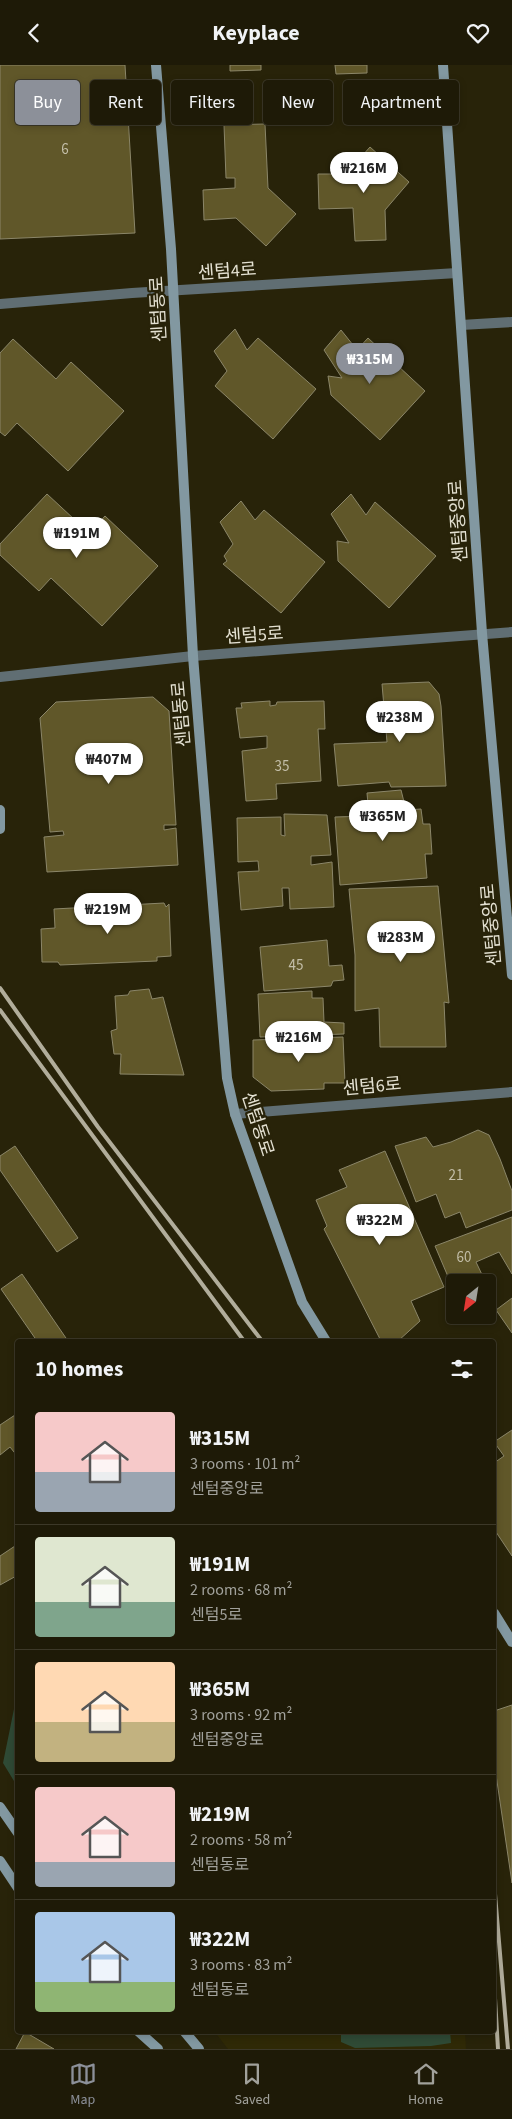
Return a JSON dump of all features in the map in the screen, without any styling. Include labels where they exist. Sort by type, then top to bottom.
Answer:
[{"type":"street","name":"센텀동로","points":[[156,65],[173,291],[193,655],[227,1078],[235,1114],[302,1303],[325,1339]]},
{"type":"street","name":"센텀중앙로","points":[[443,65],[482,633],[512,975]]},
{"type":"street","name":"센텀4로","points":[[0,304],[457,273]]},
{"type":"street","points":[[461,325],[512,322]]},
{"type":"street","name":"센텀5로","points":[[0,677],[193,655],[512,632]]},
{"type":"street","points":[[0,810],[0,829]]},
{"type":"street","name":"센텀6로","points":[[235,1114],[512,1092]]},
{"type":"street","points":[[496,1616],[512,1642]]},
{"type":"street","points":[[0,1807],[15,1829]]},
{"type":"street","points":[[0,1861],[15,1884]]},
{"type":"street","points":[[141,2034],[158,2049]]},
{"type":"street","points":[[186,2034],[199,2049]]},
{"type":"shaded area","points":[[216,2034],[465,2034],[466,2049],[228,2049]]},
{"type":"green space","points":[[15,1704],[15,1783],[3,1763]]},
{"type":"green space","points":[[341,2034],[450,2034],[451,2043],[431,2046],[355,2048],[341,2042]]},
{"type":"building","points":[[0,65],[125,65],[126,80],[90,80],[90,125],[129,125],[135,233],[0,239]]},
{"type":"building","points":[[230,65],[261,65],[261,70],[230,71]]},
{"type":"building","points":[[335,65],[367,65],[367,73],[336,74]]},
{"type":"building","points":[[224,125],[265,125],[268,188],[296,214],[266,246],[236,218],[204,220],[203,190],[235,188],[235,178],[226,178]]},
{"type":"building","points":[[370,147],[409,182],[385,210],[386,240],[355,241],[353,208],[319,209],[318,174],[346,174]]},
{"type":"building","points":[[235,329],[247,350],[258,338],[316,389],[273,439],[215,386],[227,371],[214,351]]},
{"type":"building","points":[[341,330],[357,350],[368,338],[425,391],[380,440],[331,395],[328,376],[342,378],[324,350]]},
{"type":"building","points":[[13,339],[56,379],[71,362],[124,411],[68,471],[17,423],[5,436],[0,432],[0,353]]},
{"type":"building","points":[[47,494],[89,533],[105,516],[158,566],[102,626],[51,578],[39,591],[0,555],[0,544]]},
{"type":"building","points":[[351,494],[366,515],[375,502],[436,556],[389,608],[338,561],[337,541],[349,543],[331,514]]},
{"type":"building","points":[[241,501],[255,520],[264,510],[325,562],[281,613],[223,564],[227,561],[224,556],[233,544],[220,522]]},
{"type":"building","points":[[429,682],[439,694],[441,706],[446,786],[391,787],[389,782],[338,786],[334,744],[387,742],[382,684]]},
{"type":"building","points":[[153,697],[169,711],[176,825],[164,825],[164,830],[176,828],[178,865],[47,872],[44,837],[64,835],[63,831],[50,832],[40,718],[56,702]]},
{"type":"building","points":[[270,701],[270,706],[276,705],[277,702],[324,701],[325,729],[318,729],[321,781],[276,784],[277,799],[246,801],[242,751],[267,748],[267,736],[240,738],[236,708],[242,708],[241,703]]},
{"type":"building","points":[[401,790],[406,810],[421,809],[423,824],[430,824],[432,854],[425,854],[427,878],[340,885],[335,817],[369,816],[367,793]]},
{"type":"building","points":[[284,814],[327,815],[331,855],[311,856],[311,865],[332,862],[334,907],[290,909],[289,888],[282,888],[283,906],[241,910],[238,872],[259,871],[258,861],[238,862],[237,818],[281,817],[281,835],[285,836]]},
{"type":"building","points":[[438,886],[449,1003],[444,1002],[446,1047],[380,1047],[379,1008],[355,1011],[355,955],[349,889]]},
{"type":"building","points":[[164,903],[166,907],[169,904],[171,956],[157,957],[157,961],[60,965],[58,962],[42,962],[41,929],[55,928],[54,909]]},
{"type":"building","points":[[327,940],[329,966],[342,965],[344,980],[333,981],[331,986],[264,991],[260,947]]},
{"type":"building","points":[[149,989],[152,999],[163,997],[184,1075],[120,1074],[121,1054],[114,1054],[111,1031],[117,1029],[115,996],[128,995],[130,991]]},
{"type":"building","points":[[312,991],[312,998],[323,998],[324,1022],[344,1023],[344,1034],[260,1037],[258,994]]},
{"type":"building","points":[[343,1037],[345,1083],[324,1083],[324,1089],[271,1091],[253,1077],[253,1040]]},
{"type":"building","points":[[478,1130],[489,1135],[500,1159],[512,1191],[512,1210],[466,1228],[460,1212],[445,1218],[436,1194],[416,1202],[395,1146],[426,1137],[433,1147],[451,1142]]},
{"type":"building","points":[[15,1146],[78,1238],[57,1252],[0,1170],[0,1156]]},
{"type":"building","points":[[385,1151],[444,1287],[411,1301],[420,1321],[400,1339],[380,1339],[324,1229],[327,1226],[316,1200],[347,1187],[339,1170]]},
{"type":"building","points":[[512,1217],[512,1274],[499,1252],[476,1262],[482,1274],[447,1274],[435,1246]]},
{"type":"building","points":[[22,1274],[67,1339],[36,1339],[1,1289]]},
{"type":"building","points":[[512,1298],[512,1333],[496,1310]]},
{"type":"building","points":[[15,1415],[15,1453],[10,1447],[0,1455],[0,1425]]},
{"type":"building","points":[[512,1430],[512,1556],[496,1532],[496,1462],[504,1456],[496,1445],[496,1441]]},
{"type":"building","points":[[15,1546],[15,1577],[0,1585],[0,1556]]},
{"type":"building","points":[[512,1705],[512,1883],[496,1775],[496,1710]]},
{"type":"building","points":[[24,2034],[28,2034],[54,2049],[16,2049]]},
{"type":"railway","points":[[0,988],[98,1127],[260,1339]]},
{"type":"railway","points":[[0,1010],[243,1339]]},
{"type":"railway","points":[[496,1906],[508,2049]]},
{"type":"railway","points":[[496,2015],[498,2049]]}]
